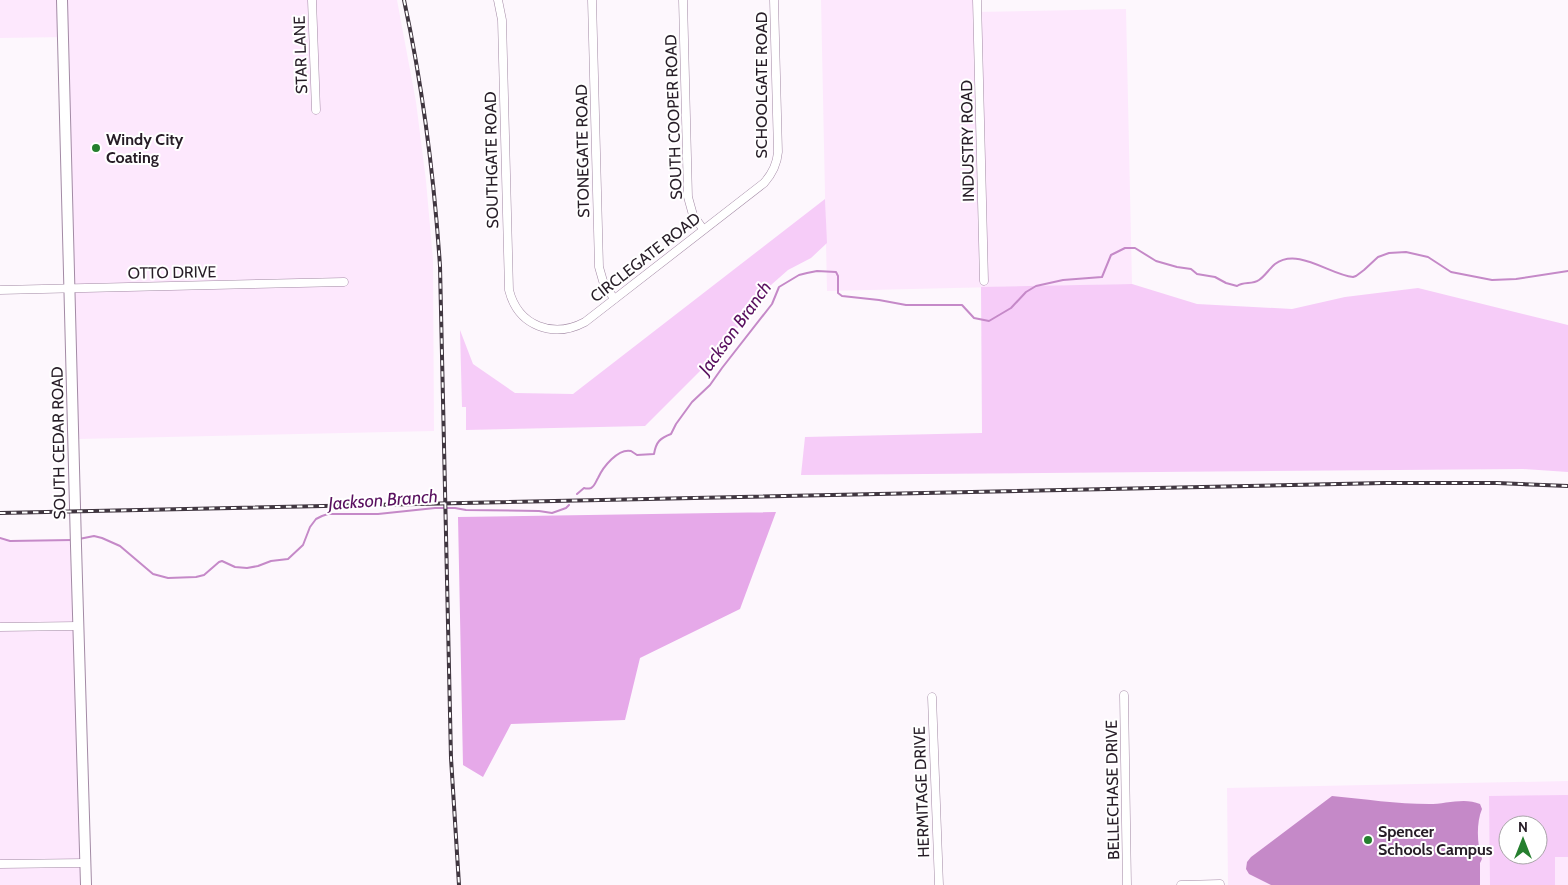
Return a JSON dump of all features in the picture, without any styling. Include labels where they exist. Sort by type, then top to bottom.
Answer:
[{"type":"main road","name":"SOUTH CEDAR ROAD","points":[[62,0],[86,885]]},
{"type":"street","name":"STAR LANE","points":[[312,0],[316,110]]},
{"type":"street","name":"SOUTHGATE ROAD","points":[[498,0],[502,20],[508,285],[512,300],[522,316]]},
{"type":"street","name":"STONEGATE ROAD","points":[[592,0],[599,271],[604,284],[614,298]]},
{"type":"street","name":"SOUTH COOPER ROAD","points":[[683,0],[688,197],[693,215],[703,229]]},
{"type":"street","name":"SCHOOLGATE ROAD","points":[[774,0],[778,152],[774,170]]},
{"type":"street","name":"INDUSTRY ROAD","points":[[977,0],[984,281]]},
{"type":"street","name":"CIRCLEGATE ROAD","points":[[522,316],[543,328],[556,330],[568,329],[585,322],[764,183],[774,170]]},
{"type":"street","name":"OTTO DRIVE","points":[[0,290],[344,282]]},
{"type":"street","points":[[0,627],[78,626]]},
{"type":"street","name":"BELLECHASE DRIVE","points":[[1124,695],[1127,885]]},
{"type":"street","name":"HERMITAGE DRIVE","points":[[932,697],[939,885]]},
{"type":"street","points":[[0,864],[86,863]]},
{"type":"street","points":[[1181,885],[1220,884]]},
{"type":"shaded area","points":[[0,0],[397,0],[416,102],[433,260],[434,431],[79,439],[67,37],[0,38]]},
{"type":"shaded area","points":[[821,0],[975,0],[975,12],[1126,9],[1132,284],[827,291]]},
{"type":"shaded area","points":[[825,199],[827,243],[811,258],[788,270],[771,285],[717,354],[645,426],[466,430],[466,407],[462,407],[460,330],[473,364],[515,393],[573,394]]},
{"type":"shaded area","points":[[1132,284],[1197,304],[1292,309],[1345,297],[1418,288],[1568,325],[1568,472],[1523,469],[801,475],[805,437],[982,433],[981,287]]},
{"type":"shaded area","points":[[776,512],[740,609],[640,658],[625,720],[511,724],[483,777],[463,765],[458,517]]},
{"type":"shaded area","points":[[0,538],[10,541],[70,540],[82,885],[0,885]]},
{"type":"shaded area","name":"Spencer Schools Campus","points":[[1568,781],[1568,885],[1228,885],[1227,788]]},
{"type":"shaded area","points":[[1568,795],[1568,857],[1555,857],[1555,885],[1490,885],[1489,796]]},
{"type":"shaded area","points":[[1332,796],[1405,803],[1429,804],[1468,801],[1480,804],[1482,809],[1478,834],[1482,859],[1480,863],[1480,885],[1271,885],[1249,874],[1246,869],[1247,862],[1251,857]]},
{"type":"waterway","name":"Jackson Branch","points":[[577,494],[584,488],[592,487],[607,464],[621,452],[631,451],[637,455],[654,454],[659,441],[671,434],[692,402],[710,385],[772,304],[779,287],[799,275],[807,273],[817,271],[836,272],[838,276],[838,293],[842,296],[906,305],[962,305],[974,318],[989,321],[1011,308],[1026,292],[1036,286],[1063,280],[1102,277],[1111,255],[1125,248],[1135,248],[1156,261],[1191,269],[1197,274],[1215,277],[1237,286],[1259,280],[1275,264],[1284,260],[1304,260],[1353,277],[1378,257],[1389,253],[1406,252],[1428,257],[1451,272],[1492,280],[1516,279],[1568,271]]},
{"type":"waterway","name":"Jackson Branch","points":[[79,539],[94,536],[120,546],[153,574],[168,578],[196,577],[204,575],[222,561],[235,567],[247,568],[271,561],[288,559],[303,545],[310,527],[316,519],[328,514],[378,514],[435,508],[552,513],[569,505]]},
{"type":"waterway","name":"Jackson Branch","points":[[0,538],[10,541],[72,540]]},
{"type":"railway","points":[[404,0],[427,132],[440,266],[451,758],[459,885]]},
{"type":"railway","points":[[0,513],[1384,483],[1497,483],[1568,486]]},
{"type":"place","name":"Windy City Coating","points":[[96,148]]},
{"type":"place","name":"Spencer Schools Campus","points":[[1368,840]]}]
